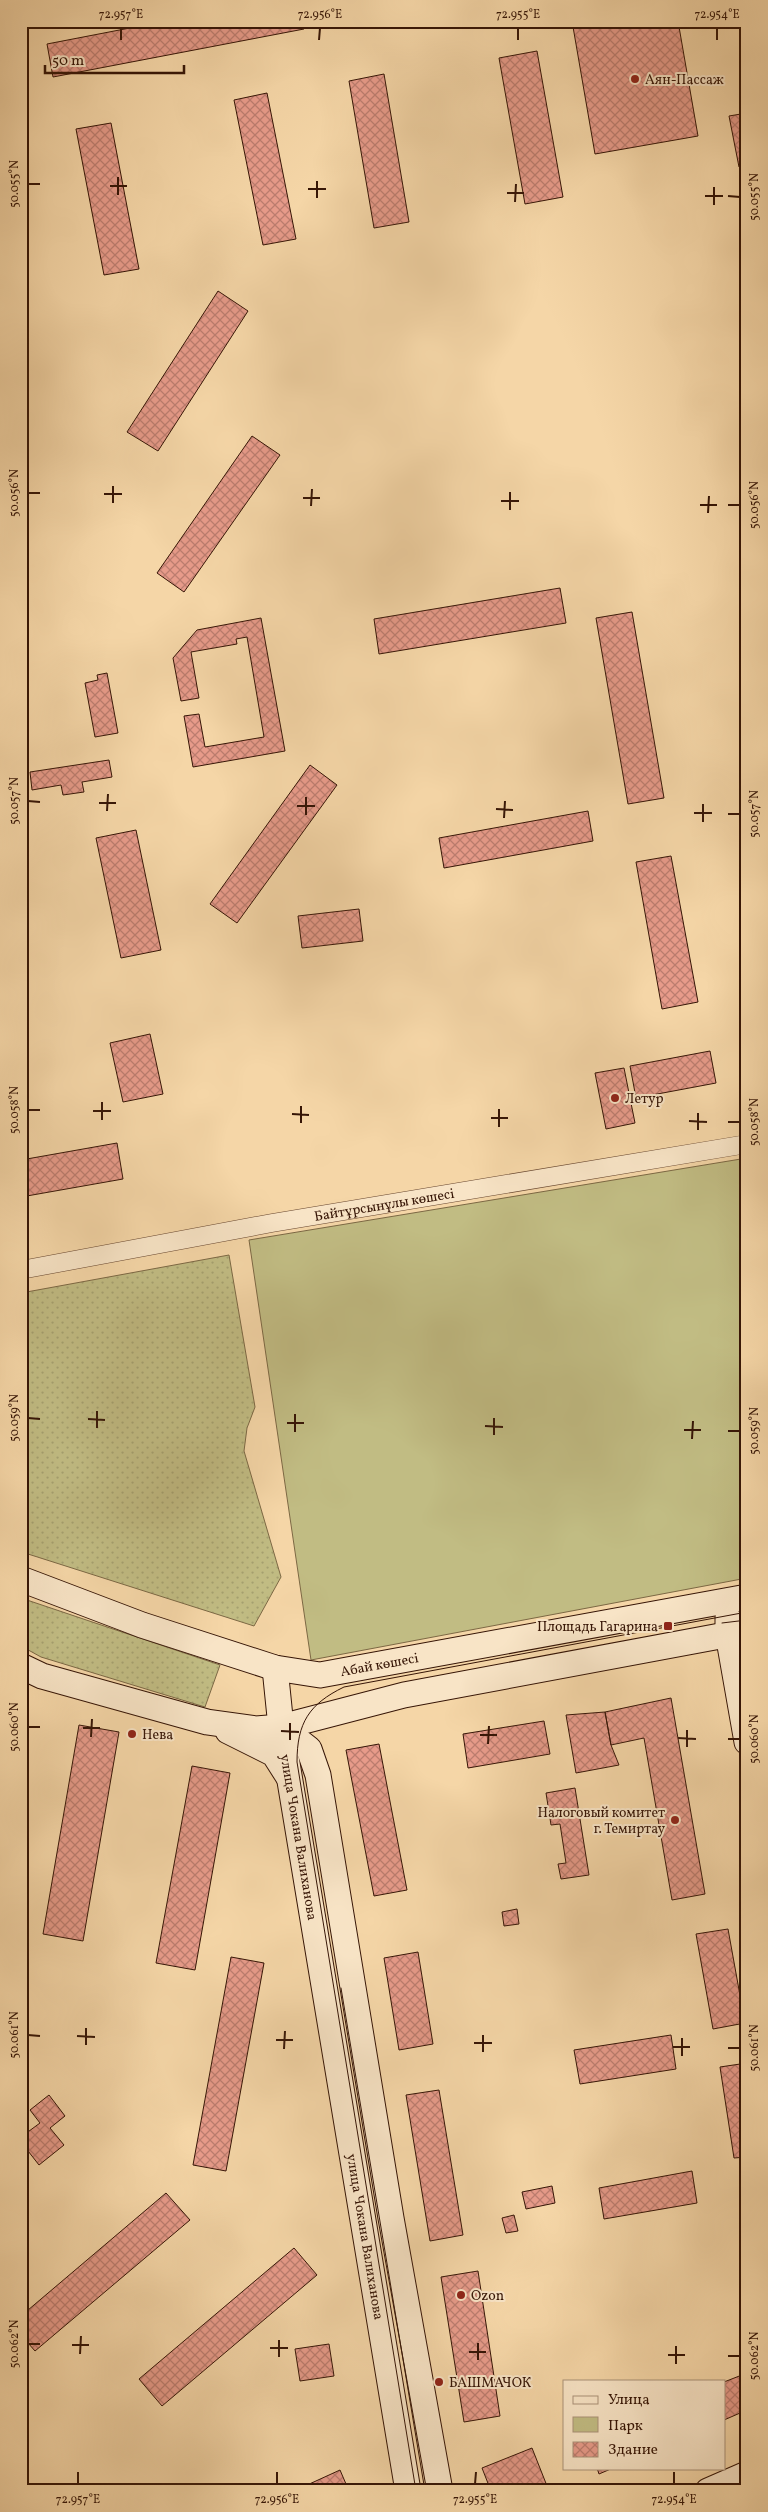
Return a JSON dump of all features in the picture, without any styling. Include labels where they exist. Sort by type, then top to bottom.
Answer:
[{"type":"street","name":"Байтұрсынұлы көшесі","points":[[21,1270],[272,1223],[747,1144]]},
{"type":"street","name":"Абай көшесі","points":[[21,1579],[142,1625],[275,1668],[320,1675],[739,1599]]},
{"type":"street","points":[[739,1599],[737,1632],[747,1742]]},
{"type":"street","points":[[21,1666],[42,1676],[208,1722],[256,1729],[281,1727],[397,1697],[737,1632]]},
{"type":"street","points":[[275,1668],[281,1727]]},
{"type":"street","points":[[318,1774],[319,1746],[322,1731],[342,1711]]},
{"type":"street","points":[[208,1722],[274,1754],[290,1780]]},
{"type":"street","name":"улица Чокана Валиханова","points":[[281,1727],[309,1749],[318,1774],[389,2208],[440,2491]]},
{"type":"street","name":"улица Чокана Валиханова","points":[[281,1727],[408,2491]]},
{"type":"street","points":[[708,2491],[747,2474]]},
{"type":"green space","points":[[747,1158],[747,1578],[311,1660],[249,1240]]},
{"type":"green space","points":[[229,1255],[255,1407],[247,1428],[244,1451],[281,1577],[254,1626],[28,1554],[21,1549],[21,1293]]},
{"type":"green space","points":[[21,1598],[220,1665],[205,1707],[41,1657],[21,1646]]},
{"type":"building","points":[[166,21],[303,21],[304,29],[53,77],[47,44]]},
{"type":"building","name":"Аян-Пассаж","points":[[572,21],[678,21],[698,136],[595,154]]},
{"type":"building","points":[[537,51],[563,197],[525,204],[499,58]]},
{"type":"building","points":[[384,74],[409,222],[374,228],[349,81]]},
{"type":"building","points":[[267,93],[296,239],[263,245],[234,100]]},
{"type":"building","points":[[747,113],[747,165],[739,167],[729,116]]},
{"type":"building","points":[[111,123],[139,269],[104,275],[76,129]]},
{"type":"building","points":[[218,291],[248,311],[158,451],[127,432]]},
{"type":"building","points":[[252,436],[280,455],[184,592],[157,573]]},
{"type":"building","points":[[560,588],[566,623],[379,654],[374,619]]},
{"type":"building","points":[[632,612],[664,798],[628,804],[596,618]]},
{"type":"building","points":[[261,618],[285,751],[193,767],[184,716],[199,714],[205,747],[264,737],[247,637],[236,639],[237,644],[191,652],[199,698],[181,701],[173,658],[197,630]]},
{"type":"building","points":[[107,673],[118,733],[95,737],[85,683],[98,680],[97,675]]},
{"type":"building","points":[[109,760],[112,777],[82,782],[84,792],[63,795],[61,785],[32,790],[30,772]]},
{"type":"building","points":[[310,765],[337,785],[237,923],[210,904]]},
{"type":"building","points":[[588,811],[593,841],[444,868],[439,838]]},
{"type":"building","points":[[136,830],[161,950],[121,958],[96,838]]},
{"type":"building","points":[[671,856],[698,1002],[662,1009],[636,862]]},
{"type":"building","points":[[359,909],[363,941],[302,948],[298,916]]},
{"type":"building","points":[[150,1034],[163,1094],[123,1102],[110,1043]]},
{"type":"building","points":[[710,1051],[716,1083],[636,1098],[630,1066]]},
{"type":"building","name":"Летур","points":[[624,1068],[635,1123],[606,1129],[595,1073]]},
{"type":"building","points":[[117,1143],[123,1179],[21,1197],[21,1160]]},
{"type":"building","name":"Налоговый комитет г. Темиртау","points":[[671,1698],[705,1894],[672,1900],[644,1738],[611,1745],[605,1712]]},
{"type":"building","points":[[605,1712],[611,1745],[619,1765],[576,1773],[566,1715]]},
{"type":"building","points":[[544,1721],[550,1754],[468,1768],[463,1734]]},
{"type":"building","points":[[79,1725],[119,1732],[83,1941],[43,1934]]},
{"type":"building","points":[[379,1744],[407,1890],[374,1896],[346,1750]]},
{"type":"building","points":[[192,1766],[230,1773],[195,1970],[156,1963]]},
{"type":"building","points":[[575,1788],[589,1875],[561,1879],[558,1864],[566,1863],[560,1824],[551,1825],[546,1793]]},
{"type":"building","points":[[517,1909],[519,1924],[504,1926],[502,1912]]},
{"type":"building","points":[[728,1929],[745,2023],[713,2029],[696,1934]]},
{"type":"building","points":[[418,1952],[433,2044],[399,2050],[384,1958]]},
{"type":"building","points":[[231,1957],[264,1963],[226,2171],[193,2165]]},
{"type":"building","points":[[671,2035],[676,2069],[580,2084],[574,2050]]},
{"type":"building","points":[[21,2051],[28,2059],[21,2064]]},
{"type":"building","points":[[747,2063],[747,2157],[734,2158],[720,2067]]},
{"type":"building","points":[[439,2090],[463,2235],[430,2241],[406,2095]]},
{"type":"building","points":[[49,2095],[65,2116],[50,2128],[64,2145],[39,2165],[21,2142],[21,2137],[40,2123],[30,2110]]},
{"type":"building","points":[[692,2171],[697,2203],[604,2219],[599,2188]]},
{"type":"building","points":[[552,2186],[555,2203],[526,2209],[522,2192]]},
{"type":"building","points":[[166,2193],[190,2220],[35,2351],[21,2335],[21,2316]]},
{"type":"building","points":[[747,2198],[747,2229],[742,2199]]},
{"type":"building","points":[[514,2215],[518,2231],[506,2233],[502,2218]]},
{"type":"building","points":[[294,2248],[317,2275],[162,2406],[139,2379]]},
{"type":"building","points":[[478,2271],[500,2416],[464,2422],[441,2277]]},
{"type":"building","points":[[329,2344],[334,2376],[300,2381],[295,2349]]},
{"type":"building","points":[[747,2373],[747,2410],[726,2419],[726,2381]]},
{"type":"building","points":[[532,2448],[549,2491],[491,2491],[482,2468]]},
{"type":"building","points":[[340,2470],[349,2491],[294,2491]]},
{"type":"building","points":[[598,2470],[608,2470],[599,2474]]},
{"type":"building","points":[[187,2486],[189,2491],[178,2491]]},
{"type":"tram line","points":[[416,2491],[297,1762],[299,1736],[307,1716],[314,1708],[322,1700],[344,1687],[747,1612]]},
{"type":"tram line","points":[[722,1623],[747,1620]]},
{"type":"tram line","points":[[341,1988],[425,2491]]},
{"type":"place","name":"Аян-Пассаж","points":[[635,79]]},
{"type":"place","name":"Летур","points":[[615,1098]]},
{"type":"place","name":"Площадь Гагарина","points":[[668,1626]]},
{"type":"place","name":"Нева","points":[[132,1734]]},
{"type":"place","name":"Налоговый комитет г. Темиртау","points":[[675,1820]]},
{"type":"place","name":"Ozon","points":[[461,2295]]},
{"type":"place","name":"БАШМАЧОК","points":[[439,2382]]}]
